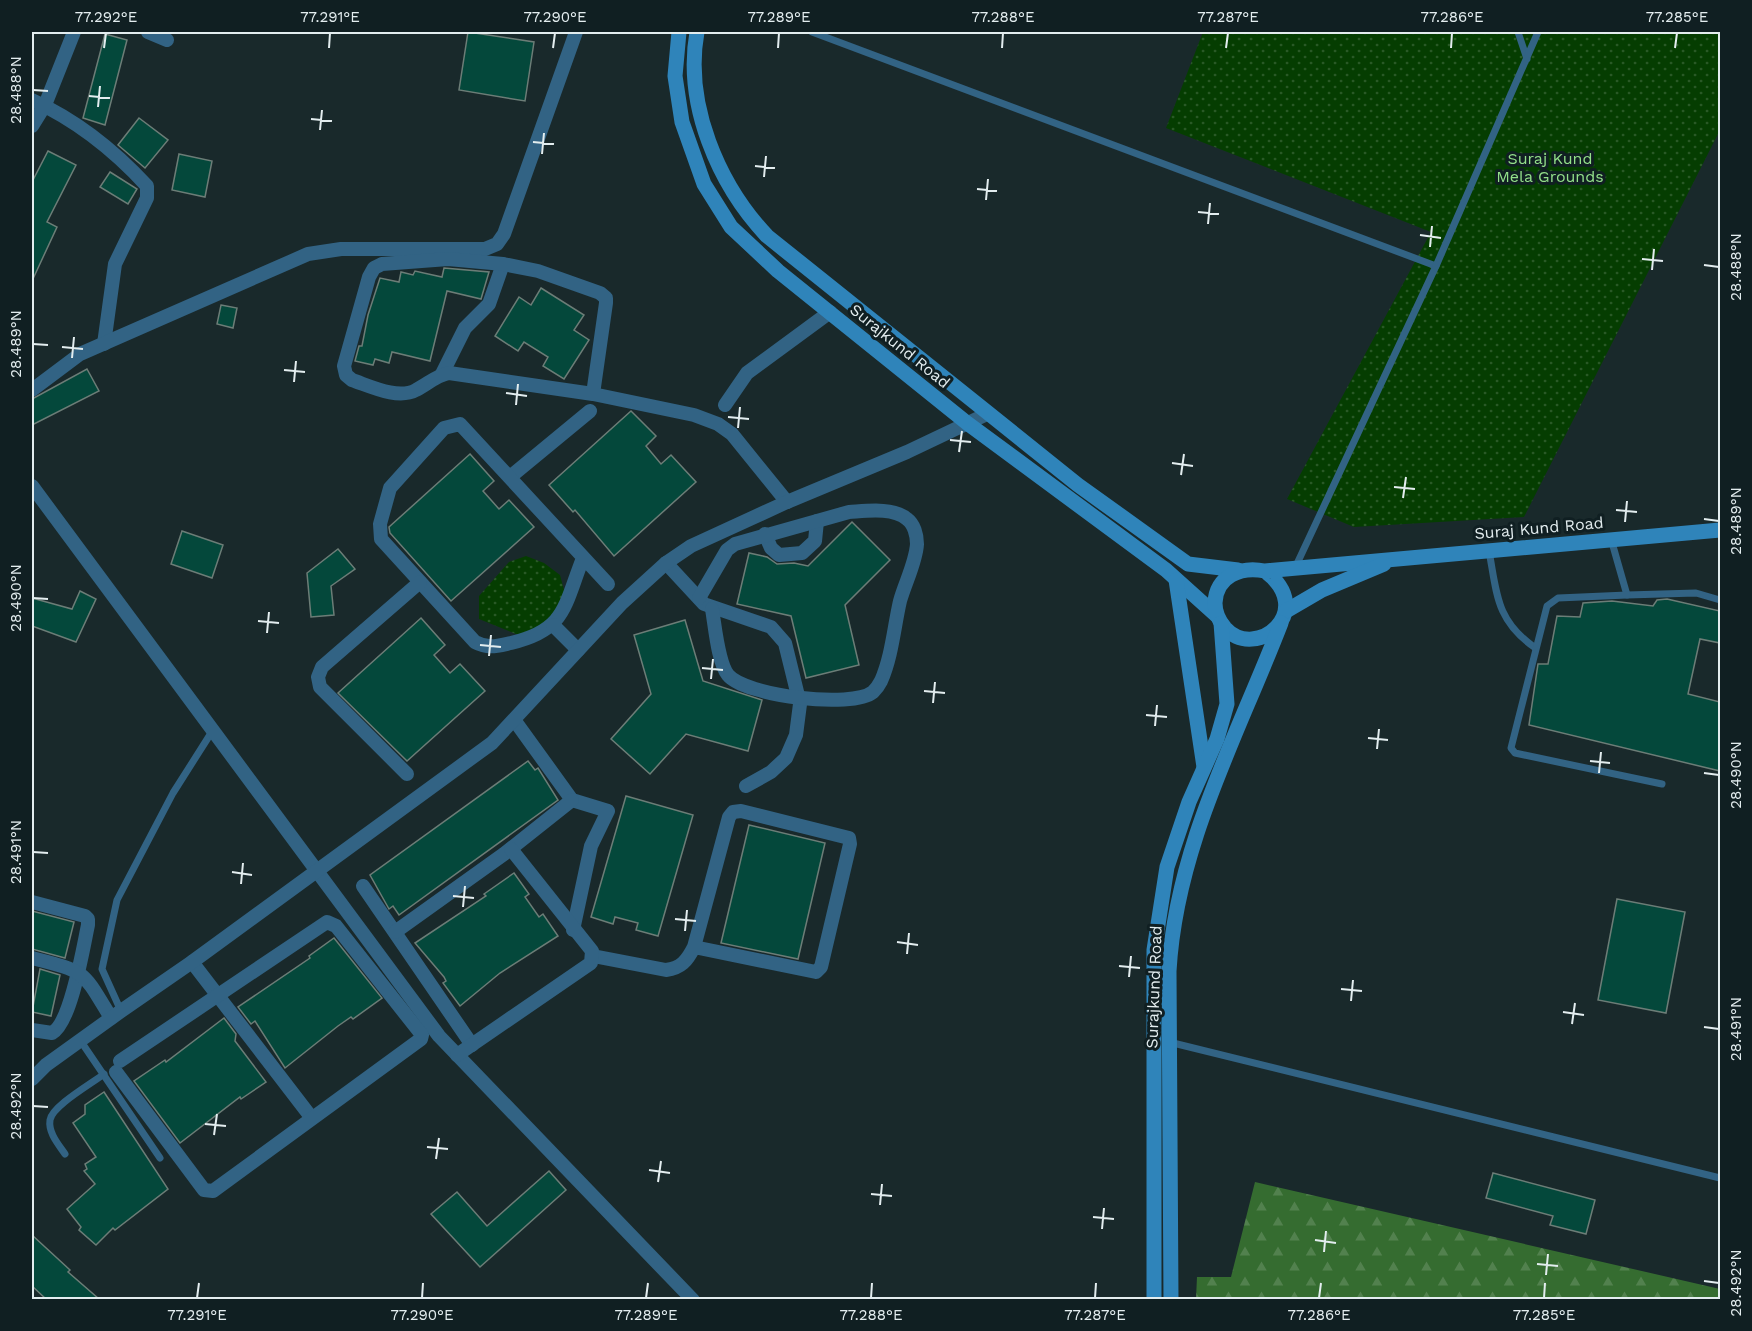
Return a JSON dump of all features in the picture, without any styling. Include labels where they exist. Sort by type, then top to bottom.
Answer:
[{"type":"main road","name":"Surajkund Road","points":[[679,32],[676,93],[682,122],[704,183],[731,227],[751,248],[966,423],[1176,580],[1218,619],[1227,704],[1217,739],[1177,837],[1162,890],[1154,950],[1154,1299]]},
{"type":"main road","name":"Surajkund Road","points":[[697,32],[693,62],[706,132],[725,178],[748,216],[767,236],[987,414],[1022,438],[1078,486],[1188,564],[1238,570]]},
{"type":"main road","name":"Suraj Kund Road","points":[[1265,571],[1720,530]]},
{"type":"main road","points":[[1283,617],[1283,590],[1278,581],[1265,571],[1238,570],[1222,584],[1216,594],[1218,619],[1238,637],[1252,639],[1265,636],[1283,617],[1322,590],[1398,558]]},
{"type":"main road","points":[[1176,580],[1204,767]]},
{"type":"main road","name":"Surajkund Road","points":[[1171,1299],[1170,949],[1183,873],[1206,806],[1283,617]]},
{"type":"street","points":[[32,126],[45,105],[74,32]]},
{"type":"street","points":[[148,32],[167,40]]},
{"type":"street","points":[[32,390],[80,354],[308,254],[341,249],[485,249],[497,244],[504,234],[576,32]]},
{"type":"street","points":[[32,100],[45,105],[104,144],[124,160],[147,186],[147,198],[112,276],[104,344]]},
{"type":"street","points":[[593,394],[606,298],[600,293],[538,271],[503,264],[448,259],[382,264],[374,268],[369,277],[344,366],[345,375],[352,381],[404,394],[414,391],[442,374],[460,374],[593,394],[694,415],[718,424],[732,434],[787,502]]},
{"type":"street","points":[[442,374],[465,328],[489,304],[503,264]]},
{"type":"street","points":[[724,405],[747,373],[830,312]]},
{"type":"street","points":[[510,477],[590,411]]},
{"type":"street","points":[[32,1079],[80,1040],[192,962],[492,743],[515,721],[578,650],[666,562],[691,546],[787,502],[907,452],[987,414]]},
{"type":"street","points":[[583,558],[561,614],[553,625],[531,638],[491,647],[483,646],[475,642],[381,539],[380,524],[390,488],[444,428],[460,424],[608,584]]},
{"type":"street","points":[[32,486],[418,1009],[457,1055],[693,1299]]},
{"type":"street","points":[[699,598],[727,550],[744,540],[849,513],[895,513],[908,519],[916,532],[917,545],[880,683],[867,695],[835,702],[761,691],[740,685],[728,675],[723,665],[712,609]]},
{"type":"street","points":[[765,534],[771,548],[779,555],[802,553],[815,541],[817,521]]},
{"type":"street","points":[[666,562],[712,609],[771,627],[779,633],[784,643],[800,704],[796,735],[786,758],[771,772],[746,786]]},
{"type":"street","points":[[406,774],[320,687],[318,677],[322,667],[420,582]]},
{"type":"street","points":[[553,625],[578,650]]},
{"type":"street","points":[[515,721],[572,800],[608,811],[591,846],[573,930]]},
{"type":"street","points":[[395,932],[511,849],[572,800]]},
{"type":"street","points":[[593,956],[666,970],[674,969],[687,962],[694,948],[729,817],[733,812],[741,811],[849,838],[850,844],[821,967],[816,972],[694,948]]},
{"type":"street","points":[[457,1055],[587,967],[593,956],[592,951],[573,930],[511,849]]},
{"type":"street","points":[[363,886],[472,1045]]},
{"type":"street","points":[[32,902],[88,919],[78,971],[58,1030],[52,1033],[32,1030]]},
{"type":"street","points":[[332,922],[421,1033],[421,1039],[311,1117],[218,1189],[208,1192],[181,1161],[113,1069],[218,994],[323,924],[332,922]]},
{"type":"street","points":[[32,958],[78,971],[85,976],[116,1014]]},
{"type":"street","points":[[192,962],[311,1117]]},
{"type":"lane","points":[[812,32],[1436,266]]},
{"type":"lane","points":[[1518,32],[1527,59]]},
{"type":"lane","points":[[1295,568],[1436,266],[1538,32]]},
{"type":"lane","points":[[1611,540],[1626,595]]},
{"type":"lane","points":[[1489,550],[1500,610],[1511,627],[1534,647]]},
{"type":"lane","points":[[1662,784],[1513,751],[1512,744],[1543,615],[1553,600],[1696,593],[1720,600]]},
{"type":"lane","points":[[116,1014],[102,969],[117,900],[173,793],[213,730]]},
{"type":"lane","points":[[80,1040],[113,1069],[160,1158]]},
{"type":"lane","points":[[1153,1040],[1169,1042],[1720,1178]]},
{"type":"lane","points":[[65,1154],[53,1136],[49,1122],[53,1111],[113,1069]]},
{"type":"green space","name":"Suraj Kund Mela Grounds","points":[[1203,32],[1720,32],[1720,130],[1524,517],[1354,527],[1287,499],[1431,232],[1166,128]]},
{"type":"green space","points":[[526,556],[544,563],[560,575],[564,590],[563,606],[531,635],[516,634],[479,619],[479,596],[509,562]]},
{"type":"green space","points":[[1255,1182],[1720,1289],[1720,1299],[1196,1299],[1197,1277],[1231,1277]]},
{"type":"building","points":[[468,32],[534,42],[525,101],[459,90]]},
{"type":"building","points":[[105,34],[127,40],[105,125],[83,118]]},
{"type":"building","points":[[139,118],[168,140],[145,168],[118,145]]},
{"type":"building","points":[[48,151],[76,165],[47,222],[57,227],[32,281],[32,182]]},
{"type":"building","points":[[179,154],[212,161],[205,197],[172,190]]},
{"type":"building","points":[[110,172],[137,189],[128,204],[100,187]]},
{"type":"building","points":[[444,268],[489,272],[481,299],[447,291],[430,361],[392,352],[389,363],[375,359],[373,365],[355,361],[359,346],[362,346],[368,315],[380,278],[399,282],[401,272],[413,275],[415,271],[442,277]]},
{"type":"building","points":[[541,288],[584,315],[574,330],[589,340],[564,379],[543,366],[548,357],[524,342],[518,351],[495,336],[519,297],[531,305]]},
{"type":"building","points":[[221,305],[237,308],[233,328],[217,324]]},
{"type":"building","points":[[87,369],[99,391],[32,425],[32,399]]},
{"type":"building","points":[[631,411],[656,436],[646,446],[661,464],[671,455],[696,482],[614,556],[575,510],[573,512],[549,485]]},
{"type":"building","points":[[470,454],[494,481],[483,491],[499,509],[509,500],[534,527],[451,601],[390,533],[389,527]]},
{"type":"building","points":[[852,522],[890,560],[845,605],[859,665],[806,678],[791,616],[737,604],[749,553],[767,557],[777,564],[794,563],[808,566]]},
{"type":"building","points":[[182,531],[223,545],[212,578],[171,564]]},
{"type":"building","points":[[338,549],[355,569],[331,586],[334,615],[311,617],[307,573]]},
{"type":"building","points":[[80,591],[96,599],[76,642],[32,626],[32,598],[72,609]]},
{"type":"building","points":[[1667,599],[1720,611],[1720,643],[1700,639],[1688,694],[1720,702],[1720,771],[1529,725],[1538,664],[1548,664],[1557,616],[1580,617],[1583,603],[1612,601],[1653,606],[1657,600]]},
{"type":"building","points":[[421,618],[445,645],[434,655],[450,673],[460,664],[485,691],[407,761],[338,693]]},
{"type":"building","points":[[685,620],[703,681],[762,700],[748,751],[686,734],[650,774],[611,739],[651,694],[634,635]]},
{"type":"building","points":[[528,761],[535,770],[538,768],[558,800],[399,915],[393,906],[389,909],[370,875]]},
{"type":"building","points":[[626,796],[693,815],[658,936],[636,930],[638,923],[615,917],[613,924],[591,917]]},
{"type":"building","points":[[749,825],[825,843],[798,959],[721,943]]},
{"type":"building","points":[[514,873],[529,894],[525,897],[539,917],[543,914],[558,936],[500,973],[460,1006],[443,983],[446,981],[444,977],[415,943],[486,896],[484,894]]},
{"type":"building","points":[[1617,899],[1685,912],[1666,1013],[1598,1000]]},
{"type":"building","points":[[32,911],[74,922],[65,958],[32,949]]},
{"type":"building","points":[[334,938],[382,998],[353,1019],[351,1017],[338,1026],[285,1068],[255,1021],[251,1024],[238,1007],[310,958],[309,956]]},
{"type":"building","points":[[40,969],[60,975],[51,1016],[32,1012]]},
{"type":"building","points":[[224,1018],[236,1034],[235,1041],[266,1082],[241,1099],[240,1097],[180,1143],[134,1081],[165,1060],[166,1062]]},
{"type":"building","points":[[104,1092],[168,1189],[115,1230],[113,1228],[96,1245],[79,1230],[81,1227],[67,1209],[95,1184],[84,1171],[87,1169],[85,1164],[96,1157],[73,1123],[85,1114],[85,1105]]},
{"type":"building","points":[[549,1171],[566,1190],[480,1267],[431,1214],[457,1192],[487,1226]]},
{"type":"building","points":[[1493,1173],[1595,1200],[1586,1234],[1550,1225],[1553,1216],[1486,1198]]},
{"type":"building","points":[[32,1235],[70,1270],[68,1272],[99,1299],[46,1299],[32,1286]]}]
